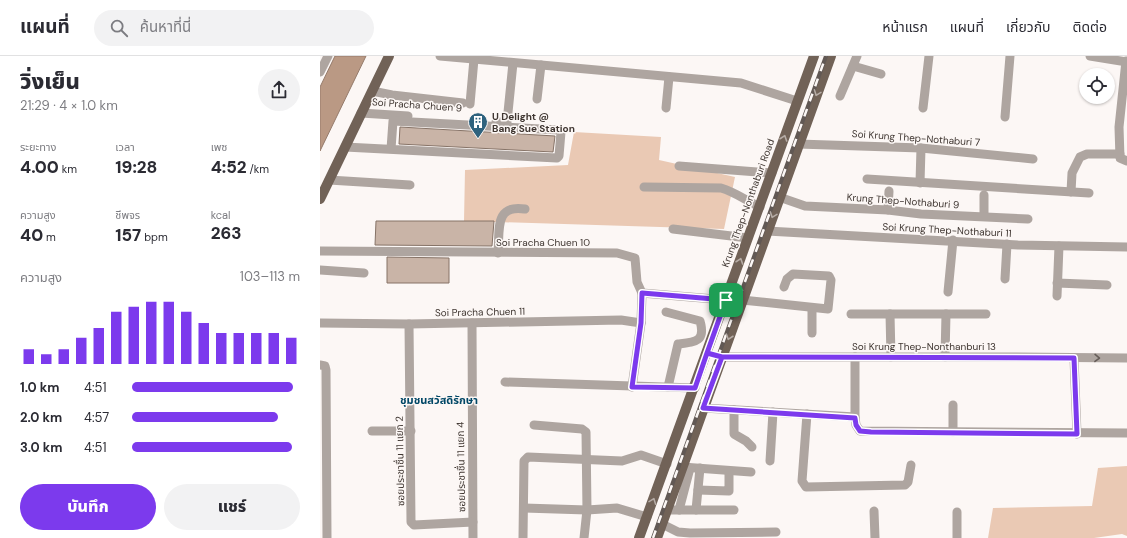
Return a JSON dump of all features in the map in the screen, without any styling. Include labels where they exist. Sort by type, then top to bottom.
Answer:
[{"type":"main road","points":[[320,199],[389,56]]},
{"type":"main road","name":"Krung Thep-Nonthaburi Road","points":[[640,538],[814,56]]},
{"type":"main road","points":[[657,538],[667,510],[686,468],[703,408],[831,56]]},
{"type":"main road","points":[[707,353],[722,357]]},
{"type":"street","points":[[320,72],[328,56]]},
{"type":"street","points":[[440,56],[741,83],[797,101]]},
{"type":"street","points":[[840,96],[857,56]]},
{"type":"street","points":[[923,108],[929,56]]},
{"type":"street","points":[[1004,117],[1010,56]]},
{"type":"street","points":[[1071,192],[1072,173],[1080,157],[1087,154],[1123,158],[1124,140],[1119,127],[1126,62],[1090,56]]},
{"type":"street","points":[[372,91],[392,95],[466,104],[474,59]]},
{"type":"street","name":"Soi Pracha Chuen 9","points":[[361,112],[507,122],[513,63]]},
{"type":"street","points":[[537,99],[542,65]]},
{"type":"street","points":[[853,66],[882,74]]},
{"type":"street","points":[[666,108],[669,77]]},
{"type":"street","points":[[345,147],[557,158],[559,156],[560,131],[393,121],[391,149]]},
{"type":"street","name":"Soi Krung Thep-Nothaburi 7","points":[[798,144],[921,148],[1033,159]]},
{"type":"street","points":[[920,183],[921,148]]},
{"type":"street","points":[[679,166],[772,173]]},
{"type":"street","points":[[867,179],[1089,193]]},
{"type":"street","points":[[329,180],[410,185]]},
{"type":"street","points":[[644,187],[721,188],[730,190],[746,201],[760,207]]},
{"type":"street","points":[[888,210],[889,191]]},
{"type":"street","points":[[984,195],[984,216]]},
{"type":"street","name":"Krung Thep-Nothaburi 9","points":[[779,197],[806,206],[888,210],[921,214],[1028,219]]},
{"type":"street","points":[[498,253],[500,218],[505,212],[514,207],[525,209]]},
{"type":"street","points":[[673,229],[748,238]]},
{"type":"street","name":"Soi Krung Thep-Nothaburi 11","points":[[767,231],[1007,244],[1127,247]]},
{"type":"street","points":[[948,292],[953,240]]},
{"type":"street","points":[[1005,279],[1007,244]]},
{"type":"street","points":[[1057,296],[1059,246]]},
{"type":"street","name":"Soi Pracha Chuen 10","points":[[320,251],[628,254],[635,258],[637,282],[642,293],[641,323],[632,387]]},
{"type":"street","points":[[320,270],[364,273]]},
{"type":"street","points":[[742,300],[828,310],[831,280],[829,276],[793,274],[787,279],[784,286]]},
{"type":"street","points":[[1058,283],[1107,285]]},
{"type":"street","points":[[642,293],[726,300]]},
{"type":"street","points":[[812,308],[812,332]]},
{"type":"street","points":[[666,312],[700,321],[702,328],[700,338],[695,342],[678,344],[668,387]]},
{"type":"street","points":[[851,314],[986,314]]},
{"type":"street","points":[[890,314],[891,357]]},
{"type":"street","points":[[945,357],[946,314]]},
{"type":"street","name":"Soi Pracha Chuen 11","points":[[320,323],[409,324],[621,320],[641,323]]},
{"type":"street","name":"ซอยประชาชื่น 11 แยก 4","points":[[472,323],[473,538]]},
{"type":"street","name":"ซอยประชาชื่น 11 แยก 2","points":[[409,324],[412,522],[414,525],[473,522]]},
{"type":"street","name":"Soi Krung Thep-Nonthanburi 13","points":[[722,357],[1127,358]]},
{"type":"street","points":[[855,357],[855,418],[856,425],[860,431],[1077,434],[1127,433]]},
{"type":"street","points":[[1074,358],[1077,434]]},
{"type":"street","points":[[320,365],[325,366],[326,370],[327,538]]},
{"type":"street","points":[[505,382],[695,388]]},
{"type":"street","points":[[953,432],[954,405]]},
{"type":"street","points":[[703,408],[855,418]]},
{"type":"street","points":[[734,410],[734,434],[746,441],[752,447]]},
{"type":"street","points":[[770,461],[773,412]]},
{"type":"street","points":[[807,414],[802,481],[806,487],[905,485],[908,482],[911,464]]},
{"type":"street","points":[[534,425],[582,429],[586,432],[587,510],[584,538]]},
{"type":"street","points":[[372,431],[411,431]]},
{"type":"street","points":[[523,538],[524,461],[528,457],[622,461],[642,455],[667,464]]},
{"type":"street","points":[[679,510],[686,468],[751,472]]},
{"type":"street","points":[[696,510],[700,468]]},
{"type":"street","points":[[698,490],[729,491],[729,470]]},
{"type":"street","points":[[524,508],[587,510],[617,508],[647,517]]},
{"type":"street","points":[[667,510],[734,510]]},
{"type":"street","points":[[874,511],[875,538]]},
{"type":"street","points":[[956,512],[956,538]]},
{"type":"street","points":[[662,524],[678,532],[690,533],[776,532]]},
{"type":"shaded area","points":[[335,56],[366,56],[320,151],[320,87]]},
{"type":"shaded area","points":[[574,132],[661,137],[659,160],[735,177],[724,229],[464,221],[465,170],[568,165]]},
{"type":"shaded area","points":[[1127,466],[1127,536],[1122,534],[1094,538],[988,538],[993,508],[1092,506],[1098,468]]},
{"type":"building","name":"U Delight @ Bang Sue Station","points":[[400,127],[555,136],[553,152],[399,144]]},
{"type":"building","points":[[376,221],[494,221],[492,246],[375,245]]},
{"type":"building","points":[[387,257],[449,258],[449,283],[387,283]]},
{"type":"railway","points":[[653,538],[826,56]]},
{"type":"place","name":"U Delight @ Bang Sue Station","points":[[478,139]]},
{"type":"district","name":"ชุมชนสวัสดิรักษา","points":[[439,400]]},
{"type":"route","points":[[726,300],[642,293],[641,323],[632,387],[695,388],[707,353],[722,357],[703,408],[855,418],[856,425],[860,431],[871,432],[1077,434],[1074,358],[722,357],[707,353],[726,300]]}]
